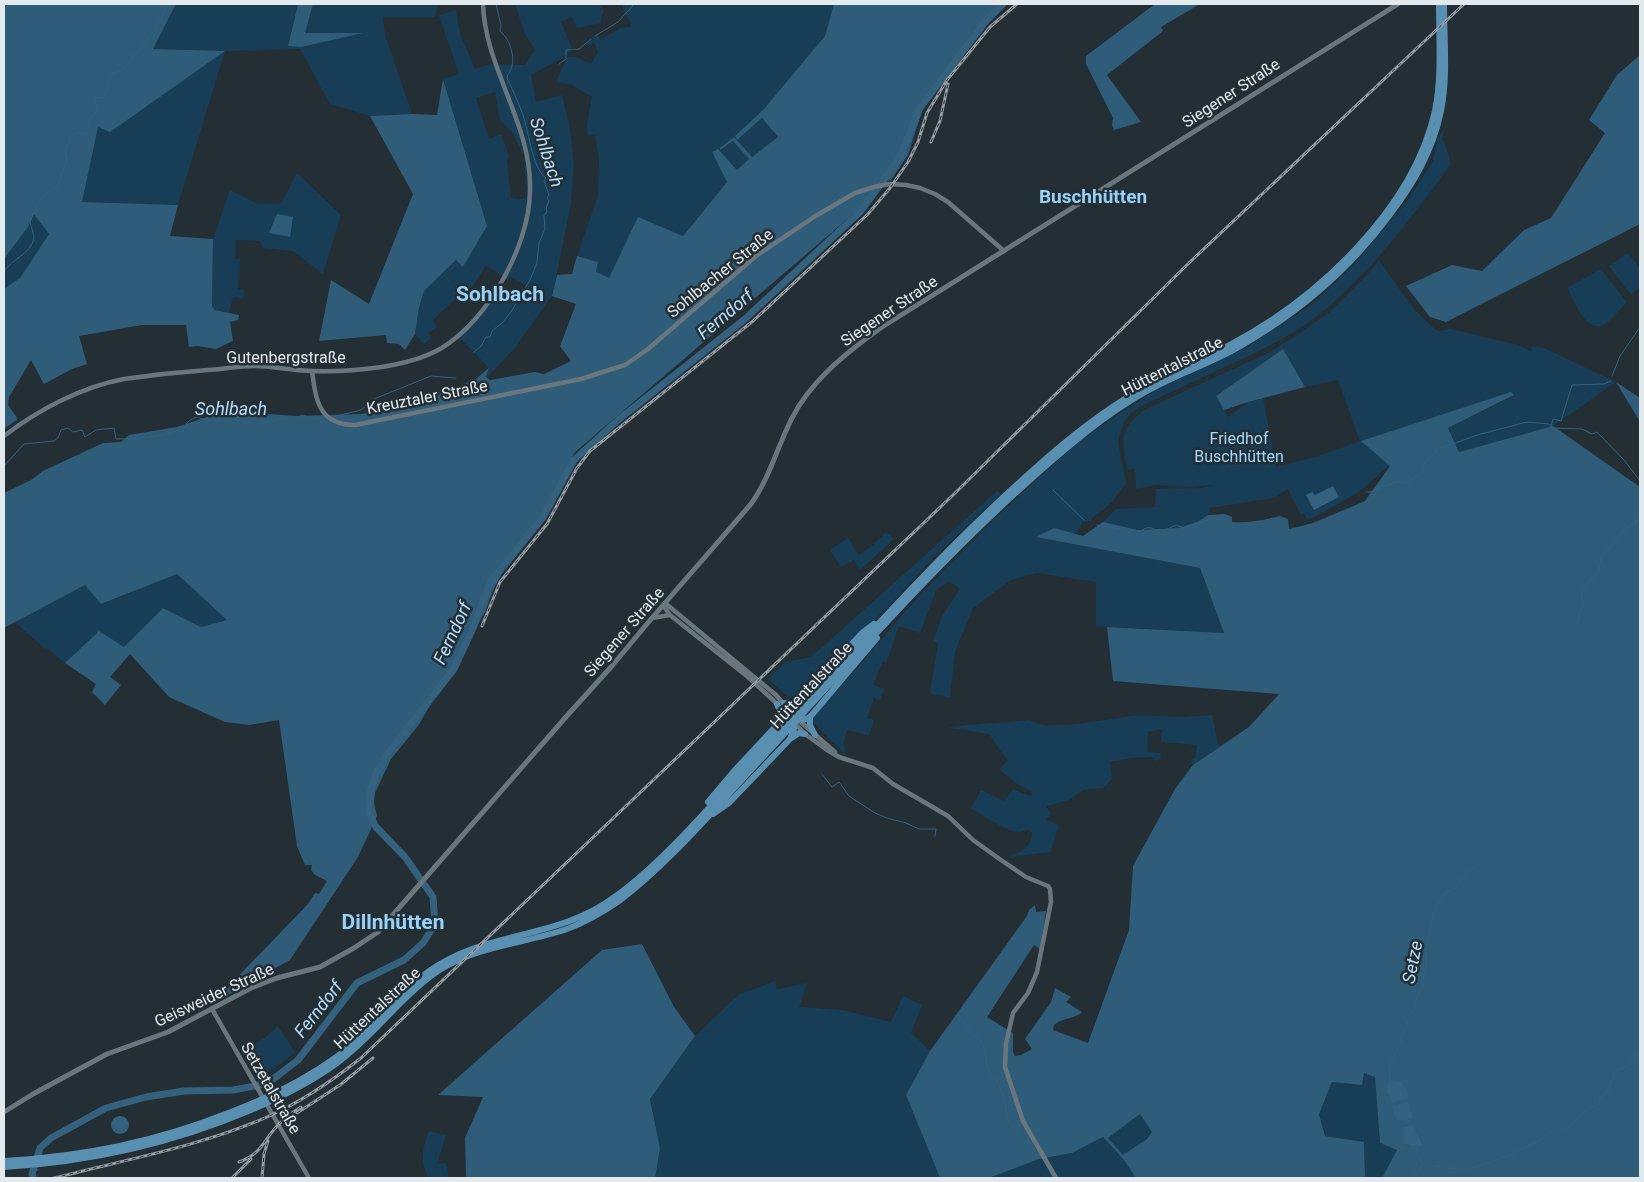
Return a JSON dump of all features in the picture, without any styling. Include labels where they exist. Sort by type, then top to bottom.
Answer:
[{"type":"highway","name":"Hüttentalstraße","points":[[1430,142],[1438,83],[1439,4]]},
{"type":"highway","name":"Hüttentalstraße","points":[[4,1166],[126,1151],[186,1134],[242,1114],[291,1091],[346,1056],[414,990],[439,971],[464,957],[497,946],[565,930],[599,914],[633,890],[697,824],[954,544],[1076,435],[1143,387],[1232,344],[1302,298],[1338,267],[1363,241],[1404,187],[1430,142],[1442,106],[1444,81],[1444,4]]},
{"type":"highway","points":[[791,736],[796,718],[862,633],[888,617]]},
{"type":"highway","points":[[697,824],[720,788],[780,724],[796,718],[872,646],[888,617]]},
{"type":"highway","points":[[781,703],[796,718],[810,725],[815,735]]},
{"type":"highway","points":[[780,724],[781,703]]},
{"type":"highway","points":[[697,824],[729,803],[791,736],[799,733],[796,718]]},
{"type":"highway","name":"Hüttentalstraße","points":[[4,1161],[63,1159],[124,1146],[184,1129],[240,1109],[288,1087],[338,1056],[431,970],[450,958],[476,946],[563,924],[597,910],[629,886],[697,824]]},
{"type":"main road","name":"Siegener Straße","points":[[421,884],[564,718],[612,667],[751,504],[761,490],[795,412],[822,376],[855,346],[882,327],[1398,4]]},
{"type":"main road","name":"Geisweider Straße","points":[[4,1112],[107,1054],[168,1032],[251,988],[277,978],[318,968],[360,945],[378,932],[421,884]]},
{"type":"street","name":"Gutenbergstraße","points":[[4,436],[19,425],[79,393],[122,380],[254,366],[334,371],[387,365],[440,349],[459,334],[480,313],[496,292],[510,268],[522,238],[530,192],[530,166],[521,130],[488,38],[483,4]]},
{"type":"street","name":"Sohlbacher Straße","points":[[581,379],[625,365],[648,349],[756,256],[814,217],[862,190],[889,184],[920,188],[948,202],[1004,251]]},
{"type":"street","name":"Kreuztaler Straße","points":[[312,371],[315,397],[319,407],[333,421],[343,425],[355,425],[581,379]]},
{"type":"street","points":[[665,603],[665,608],[670,614],[765,688],[839,757],[873,768],[893,784],[948,816],[985,850],[1026,877],[1048,886],[1051,902],[1037,972],[1028,993],[1013,1013],[1006,1044],[1005,1067],[1023,1121],[1056,1178]]},
{"type":"street","points":[[665,603],[750,676]]},
{"type":"street","points":[[652,618],[670,614]]},
{"type":"street","points":[[796,718],[839,757]]},
{"type":"street","name":"Setzetalstraße","points":[[212,1009],[309,1178]]},
{"type":"green space","points":[[176,4],[298,4],[288,45],[359,33],[305,33],[313,4],[438,4],[435,17],[383,17],[385,35],[412,114],[370,116],[330,104],[300,49],[225,51],[178,205],[82,202],[93,145],[71,213],[47,237],[20,278],[4,289],[4,257],[41,177],[150,49],[224,51],[152,49]]},
{"type":"green space","points":[[515,4],[598,4],[604,10],[601,23],[577,28],[572,17],[561,22],[572,48],[562,58],[531,75],[536,102],[562,95],[570,128],[574,167],[571,204],[552,296],[514,349],[486,378],[489,368],[460,338],[498,285],[519,296],[526,285],[510,277],[508,279],[486,266],[472,287],[462,293],[433,320],[437,327],[428,333],[431,338],[424,344],[415,334],[424,291],[456,260],[463,267],[487,226],[443,79],[459,74],[439,15],[456,10],[460,34],[475,69],[491,64],[525,65],[535,50],[525,34]],"holes":[[[495,92],[500,120],[512,132],[524,156],[527,197],[523,199],[511,198],[507,160],[509,157],[501,134],[489,139],[476,98]]]},
{"type":"green space","points":[[621,4],[834,4],[825,36],[769,104],[735,136],[737,139],[762,118],[778,137],[752,157],[734,137],[721,150],[733,141],[750,159],[737,170],[718,149],[712,152],[727,181],[683,236],[638,218],[609,279],[596,272],[598,262],[577,256],[598,196],[599,159],[595,134],[587,136],[587,123],[592,97],[572,85],[556,82],[567,57],[576,57],[591,64],[598,52],[594,43],[583,47],[597,34],[600,40],[620,28],[632,27]]},
{"type":"green space","points":[[1445,128],[1442,139],[1451,164],[1390,243],[1340,297],[1311,321],[1288,335],[1253,354],[1143,405],[1130,414],[1123,424],[1118,442],[1126,483],[1113,501],[1093,517],[1091,521],[1082,522],[1076,535],[1054,528],[1037,537],[1200,568],[1224,633],[1096,626],[1096,582],[1037,573],[1011,580],[973,608],[955,652],[950,698],[930,693],[938,643],[933,641],[942,616],[960,589],[949,581],[936,590],[920,633],[899,626],[886,663],[883,661],[873,685],[884,689],[880,701],[874,698],[867,718],[874,720],[869,736],[847,730],[843,745],[846,748],[845,755],[812,721],[815,714],[944,570],[994,519],[1078,442],[1160,388],[1245,348],[1313,304],[1357,261],[1407,201],[1433,161],[1438,138]]},
{"type":"green space","points":[[297,173],[341,215],[323,274],[293,251],[263,248],[260,241],[236,240],[235,259],[240,259],[238,289],[244,290],[243,299],[233,297],[229,313],[215,310],[212,306],[213,239],[230,190],[256,203],[281,204]]},
{"type":"green space","points":[[1628,253],[1640,268],[1640,286],[1631,295],[1609,266]]},
{"type":"green space","name":"Friedhof Buschhütten","points":[[1379,260],[1413,307],[1438,331],[1450,329],[1515,344],[1531,351],[1532,346],[1544,348],[1616,382],[1553,426],[1459,452],[1448,428],[1514,396],[1391,431],[1390,465],[1359,492],[1313,518],[1307,519],[1304,513],[1301,515],[1288,489],[1274,498],[1210,508],[1208,515],[1199,521],[1179,528],[1138,530],[1103,522],[1116,509],[1155,507],[1156,489],[1201,488],[1213,485],[1193,487],[1156,485],[1136,489],[1135,469],[1128,470],[1124,450],[1124,435],[1131,422],[1137,416],[1146,409],[1270,352],[1330,312],[1368,274]],"holes":[[[1283,349],[1305,387],[1338,380],[1360,441],[1322,455],[1276,467],[1263,398],[1248,402],[1228,417],[1216,396]]]},
{"type":"green space","points":[[1601,269],[1626,303],[1603,325],[1597,326],[1591,324],[1581,314],[1568,289]]},
{"type":"green space","points":[[997,491],[1001,494],[937,554],[887,608],[794,698],[788,697],[768,679],[785,662],[811,657]]},
{"type":"green space","points":[[886,532],[894,539],[860,570],[854,560],[841,567],[830,550],[848,538],[859,555],[872,546]]},
{"type":"green space","points":[[177,574],[228,620],[201,627],[163,608],[124,648],[99,631],[65,663],[47,648],[45,649],[15,622],[85,584],[102,604]]},
{"type":"green space","points":[[1139,715],[1185,717],[1212,715],[1219,747],[1193,765],[1191,761],[1195,757],[1197,745],[1161,742],[1162,729],[1148,732],[1147,752],[1161,753],[1160,759],[1155,761],[1152,757],[1132,758],[1110,762],[1112,779],[1103,788],[1083,790],[1069,800],[1046,806],[1051,814],[1046,820],[1059,825],[1050,852],[1010,857],[1026,847],[1032,837],[1032,833],[1028,829],[1015,832],[971,809],[981,790],[1004,801],[1013,789],[1031,796],[1032,792],[1016,783],[999,769],[1008,761],[989,734],[946,727],[1029,720],[1046,726],[1077,724]]},
{"type":"green space","points":[[775,981],[777,989],[807,983],[799,1007],[843,1010],[891,1022],[903,996],[922,1005],[911,1033],[930,1051],[906,1095],[940,1178],[655,1178],[660,1149],[650,1099],[695,1036],[738,995]]},
{"type":"green space","points":[[278,1026],[295,1052],[275,1068],[261,1075],[246,1049],[266,1037]]},
{"type":"green space","points":[[1364,1072],[1375,1077],[1380,1143],[1397,1150],[1382,1178],[1365,1178],[1364,1142],[1325,1136],[1319,1114],[1332,1082],[1362,1085]]},
{"type":"green space","points":[[1140,1114],[1152,1132],[1147,1139],[1123,1155],[1108,1138]]},
{"type":"green space","points":[[429,1131],[446,1135],[437,1164],[446,1163],[449,1178],[428,1178],[423,1154]]},
{"type":"green space","points":[[1103,1137],[1123,1159],[1136,1178],[989,1178],[1039,1159],[1072,1153]]},
{"type":"shaded area","points":[[4,4],[176,4],[153,49],[225,51],[110,132],[98,127],[82,202],[178,205],[170,236],[213,239],[212,306],[215,310],[239,315],[238,320],[230,322],[233,341],[216,349],[198,346],[189,347],[186,325],[142,325],[79,336],[87,364],[72,369],[44,384],[31,360],[9,397],[8,405],[18,419],[4,429],[4,289],[20,278],[49,234],[34,214],[28,227],[4,259]]},
{"type":"shaded area","points":[[298,4],[313,4],[305,33],[363,33],[301,47],[288,46]]},
{"type":"shaded area","points":[[834,4],[1007,4],[988,24],[923,108],[908,155],[891,180],[880,182],[858,210],[574,453],[552,508],[504,570],[494,588],[485,612],[418,726],[391,759],[375,793],[374,803],[377,816],[358,857],[290,960],[224,997],[222,993],[308,904],[315,893],[319,894],[327,881],[315,875],[311,870],[312,865],[305,865],[297,846],[279,720],[249,725],[225,722],[169,697],[130,654],[110,677],[121,685],[105,705],[92,692],[96,684],[65,663],[99,631],[124,647],[163,608],[201,627],[227,620],[177,574],[101,604],[85,585],[4,628],[4,493],[31,480],[43,471],[103,443],[121,442],[129,435],[177,427],[225,411],[297,416],[362,414],[460,386],[477,378],[489,368],[486,377],[490,380],[535,372],[544,374],[571,361],[560,346],[576,304],[552,296],[557,275],[572,274],[577,256],[598,262],[596,272],[609,278],[638,217],[683,236],[727,182],[712,152],[718,149],[737,170],[749,159],[733,141],[720,150],[720,148],[734,137],[752,157],[778,137],[762,118],[737,140],[735,136],[764,109],[825,36]]},
{"type":"shaded area","points":[[1155,4],[1200,4],[1161,27],[1163,31],[1107,75],[1141,122],[1114,130],[1112,125],[1113,118],[1086,64],[1086,56]]},
{"type":"shaded area","points":[[1640,55],[1640,224],[1446,322],[1430,317],[1406,286],[1452,265],[1482,271],[1524,230],[1551,218],[1605,133],[1589,120],[1617,75]]},
{"type":"shaded area","points":[[443,79],[487,226],[463,267],[456,260],[424,291],[415,334],[405,350],[399,344],[387,343],[386,335],[319,341],[331,280],[369,304],[413,194],[370,116],[437,115]]},
{"type":"shaded area","points":[[277,214],[293,217],[290,237],[269,233]]},
{"type":"shaded area","points":[[1283,349],[1305,387],[1224,410],[1216,396]]},
{"type":"shaded area","points":[[1616,382],[1640,398],[1640,422]]},
{"type":"shaded area","points":[[1511,392],[1514,395],[1448,428],[1459,452],[1553,426],[1640,487],[1640,1178],[1382,1178],[1397,1150],[1380,1143],[1375,1077],[1364,1073],[1362,1085],[1332,1082],[1319,1114],[1325,1136],[1364,1142],[1365,1178],[1136,1178],[1123,1159],[1103,1137],[1072,1153],[1039,1159],[989,1178],[940,1178],[906,1095],[930,1051],[1027,916],[1029,910],[1035,905],[1036,912],[1046,911],[1040,949],[1034,945],[987,1017],[1013,1033],[1013,1051],[1015,1056],[1021,1055],[1032,1049],[1025,1039],[1051,1002],[1055,988],[1071,997],[1066,1002],[1082,1012],[1058,1022],[1054,1025],[1053,1030],[1088,1043],[1129,930],[1133,866],[1175,789],[1193,765],[1249,727],[1279,694],[1113,681],[1107,627],[1224,633],[1200,568],[1036,537],[1054,528],[1083,536],[1103,522],[1138,530],[1179,528],[1199,521],[1208,515],[1225,514],[1232,517],[1232,522],[1256,521],[1280,516],[1288,519],[1289,529],[1313,523],[1365,501],[1390,466],[1361,441]],"holes":[[[1140,1114],[1152,1132],[1147,1139],[1123,1155],[1108,1138]],[[1412,1126],[1423,1144],[1423,1146],[1404,1144],[1404,1127]]]},
{"type":"shaded area","points":[[1333,486],[1339,497],[1314,510],[1306,495],[1312,492],[1315,495]]},
{"type":"shaded area","points":[[642,944],[674,1007],[695,1036],[650,1099],[660,1149],[655,1178],[466,1178],[465,1138],[483,1097],[438,1095],[602,950]]},
{"type":"shaded area","points":[[1389,1081],[1403,1083],[1409,1098],[1391,1103],[1387,1092]]},
{"type":"shaded area","points":[[1408,1103],[1413,1118],[1397,1120],[1393,1106]]},
{"type":"shaded area","points":[[120,1116],[126,1119],[129,1125],[126,1131],[120,1134],[114,1131],[111,1125],[114,1119]]},
{"type":"shaded area","points":[[1412,1125],[1423,1146],[1404,1144],[1404,1127]]},
{"type":"waterway","points":[[4,271],[32,244],[34,236],[30,222],[39,201],[59,184],[67,158],[65,152],[70,136],[80,132],[85,134],[90,132],[89,121],[97,110],[95,97],[102,98],[108,91],[107,83],[110,76],[123,70],[124,66],[132,61],[133,54],[138,53],[157,28],[157,22],[162,18],[166,8],[164,4]]},
{"type":"waterway","name":"Sohlbach","points":[[473,353],[481,346],[486,337],[490,337],[492,331],[511,312],[531,278],[537,262],[539,243],[545,229],[544,215],[547,212],[546,208],[549,201],[544,181],[546,178],[537,166],[524,117],[507,78],[512,68],[513,57],[509,42],[500,31],[501,25],[496,4]]},
{"type":"waterway","points":[[595,36],[618,22],[634,4]]},
{"type":"waterway","name":"Ferndorf","points":[[33,1178],[32,1174],[40,1148],[51,1138],[106,1108],[146,1097],[184,1091],[233,1090],[260,1085],[272,1080],[298,1060],[357,983],[404,960],[423,943],[435,924],[433,897],[405,857],[376,827],[369,813],[370,792],[376,774],[388,753],[454,669],[474,626],[490,583],[543,517],[574,460],[618,420],[745,319],[861,211],[899,159],[920,108],[985,22],[1003,4]]},
{"type":"waterway","points":[[559,64],[566,59],[566,50],[579,49],[591,39]]},
{"type":"waterway","points":[[1612,376],[1620,356],[1640,327]]},
{"type":"waterway","name":"Sohlbach","points":[[332,417],[361,410],[374,399],[431,376],[456,378]]},
{"type":"waterway","points":[[1551,426],[1553,419],[1561,421],[1572,385],[1604,384],[1611,381]]},
{"type":"waterway","name":"Sohlbach","points":[[4,466],[24,444],[54,441],[58,438],[61,430],[68,428],[73,432],[82,430],[85,437],[96,430],[114,428],[116,439],[123,439],[148,437],[172,432],[181,429],[197,417],[212,420],[226,417],[256,423],[266,423],[282,419],[293,420],[302,415],[315,419],[325,418]]},
{"type":"waterway","points":[[1366,492],[1398,481],[1406,483],[1422,473],[1425,461],[1436,453],[1437,448],[1527,422],[1549,424],[1552,428],[1582,429],[1592,434],[1597,432],[1624,460],[1640,481]]},
{"type":"waterway","points":[[1053,490],[1084,520]]},
{"type":"waterway","points":[[1577,623],[1583,604],[1581,591],[1598,572],[1602,556],[1625,529],[1636,522],[1640,513]]},
{"type":"waterway","points":[[1097,525],[1140,532],[1148,528],[1161,530],[1176,525],[1184,528],[1207,520],[1227,519]]},
{"type":"waterway","points":[[822,774],[832,787],[839,782],[849,796],[875,813],[919,829],[936,829],[935,836]]},
{"type":"waterway","name":"Setze","points":[[1391,1081],[1388,1067],[1393,1060],[1407,1026],[1409,1016],[1416,1007],[1416,999],[1423,985],[1427,942],[1434,910],[1445,893],[1454,889],[1469,870],[1480,863]]},
{"type":"waterway","points":[[961,1018],[969,1030],[982,1043],[989,1073],[996,1079],[1004,1097]]},
{"type":"waterway","points":[[1435,1166],[1467,1170],[1510,1155],[1539,1141],[1548,1133],[1566,1129],[1589,1108],[1599,1104],[1600,1098],[1609,1089],[1614,1072],[1629,1065],[1637,1054],[1640,1054]]},
{"type":"waterway","points":[[1005,1101],[1007,1118],[1021,1137]]},
{"type":"waterway","name":"Setze","points":[[1417,1146],[1418,1151]]},
{"type":"waterway","name":"Setze","points":[[1412,1178],[1423,1165],[1419,1157]]},
{"type":"waterway","name":"Ferndorf","points":[[33,1170],[38,1170]]},
{"type":"railway","points":[[482,626],[500,582],[547,524],[577,468],[590,451],[753,321],[868,214],[890,188],[908,162],[918,142],[927,113],[947,80],[990,27],[1017,4]]},
{"type":"railway","points":[[54,1178],[162,1152],[242,1127],[280,1111],[304,1098],[361,1058],[952,496],[1191,261],[1464,4]]},
{"type":"railway","points":[[931,142],[940,121],[948,84]]},
{"type":"railway","points":[[297,1113],[340,1085],[373,1058]]},
{"type":"railway","points":[[239,1162],[253,1155],[281,1121],[301,1107]]},
{"type":"railway","points":[[262,1178],[264,1154],[268,1141]]},
{"type":"railway","points":[[232,1178],[251,1159]]},
{"type":"district","name":"Buschhütten","points":[[1093,196]]},
{"type":"district","name":"Sohlbach","points":[[500,294]]},
{"type":"district","name":"Dillnhütten","points":[[393,922]]}]
